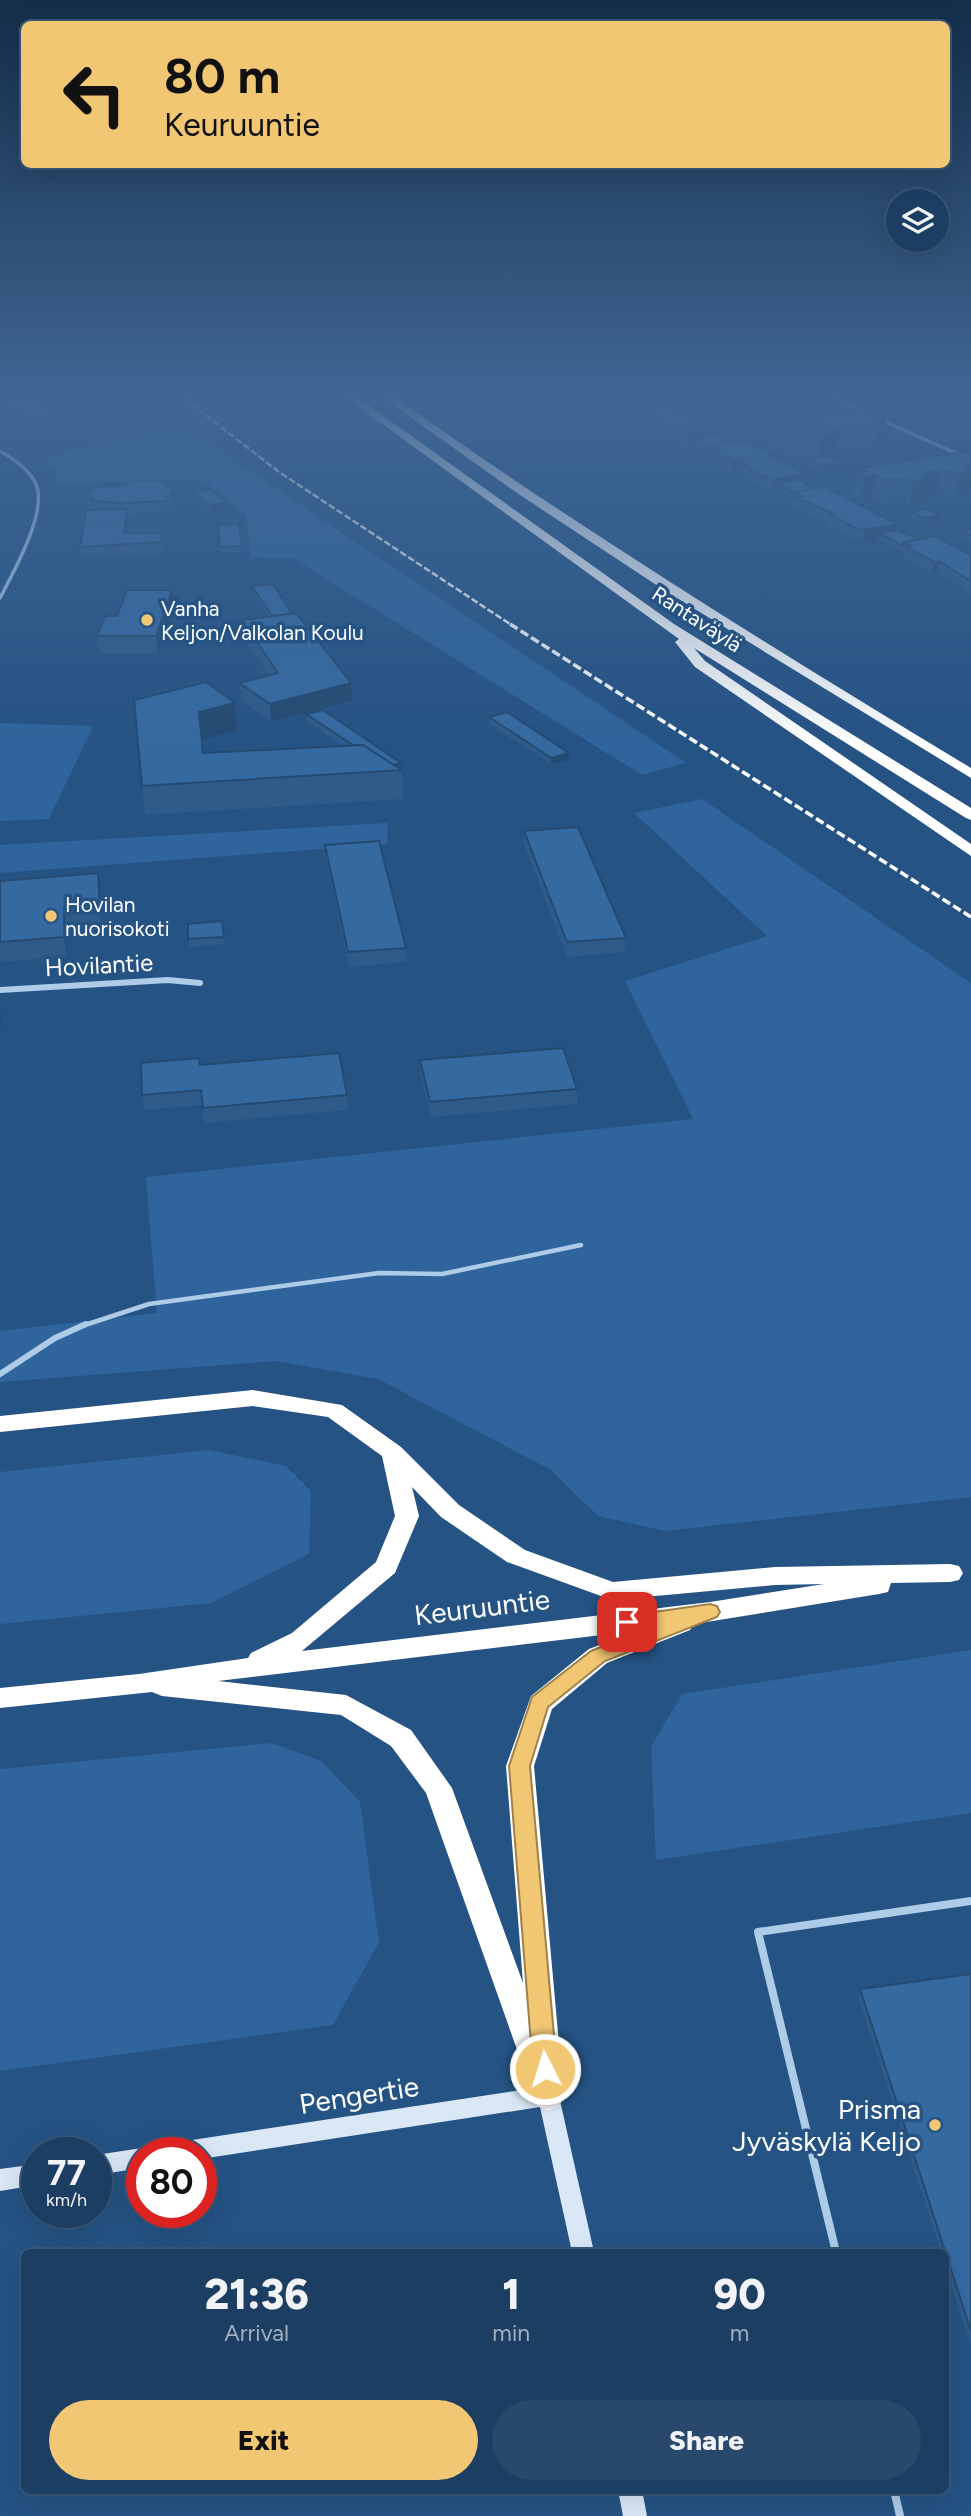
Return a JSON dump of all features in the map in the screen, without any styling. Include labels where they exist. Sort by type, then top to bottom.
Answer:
[{"type":"highway","name":"Rantaväylä","points":[[505,509],[669,627],[971,815]]},
{"type":"highway","name":"Rantaväylä","points":[[545,509],[971,774]]},
{"type":"highway","points":[[669,627],[700,664],[971,851]]},
{"type":"highway","points":[[0,1424],[253,1398],[334,1410],[393,1453],[450,1511],[516,1556],[612,1591],[775,1576],[960,1572]]},
{"type":"highway","points":[[240,1669],[301,1640],[387,1567],[407,1516],[393,1453]]},
{"type":"highway","name":"Keuruuntie","points":[[0,1698],[139,1684],[240,1669],[710,1612],[960,1572]]},
{"type":"highway","points":[[548,2096],[520,1766],[540,1703],[598,1656],[710,1612]]},
{"type":"highway","points":[[139,1684],[346,1705],[401,1738],[438,1788],[548,2096]]},
{"type":"street","points":[[0,598],[23,551],[35,509]]},
{"type":"street","name":"Hovilantie","points":[[0,990],[168,980],[200,984]]},
{"type":"street","points":[[548,2096],[582,2249]]},
{"type":"street","name":"Pengertie","points":[[217,2146],[548,2096]]},
{"type":"street","points":[[0,2180],[21,2177]]},
{"type":"street","points":[[631,2494],[635,2516]]},
{"type":"lane","points":[[0,1374],[55,1338],[102,1317],[149,1304],[379,1273],[442,1274],[581,1245]]},
{"type":"lane","points":[[835,2249],[758,1932],[971,1901]]},
{"type":"lane","points":[[895,2494],[900,2516]]},
{"type":"shaded area","points":[[239,509],[307,509],[686,763],[642,775],[294,559],[251,557],[246,515]]},
{"type":"shaded area","points":[[0,723],[93,726],[49,819],[0,821]]},
{"type":"shaded area","points":[[702,799],[971,983],[971,1497],[665,1531],[598,1516],[551,1470],[378,1379],[276,1361],[0,1382],[0,1331],[157,1313],[146,1177],[693,1119],[625,981],[767,936],[634,813]]},
{"type":"shaded area","points":[[388,823],[387,844],[0,873],[0,845]]},
{"type":"shaded area","points":[[209,1450],[286,1466],[311,1491],[309,1554],[211,1603],[0,1624],[0,1472]]},
{"type":"shaded area","points":[[971,1650],[971,1813],[656,1860],[651,1747],[682,1694]]},
{"type":"shaded area","points":[[272,1743],[321,1761],[360,1802],[379,1942],[333,2025],[0,2071],[0,1769]]},
{"type":"building","points":[[127,509],[124,533],[161,533],[161,542],[80,547],[86,510]]},
{"type":"building","points":[[824,509],[868,509],[897,524],[864,530],[829,514],[833,513]]},
{"type":"building","points":[[928,509],[940,515],[923,518],[911,512]]},
{"type":"building","points":[[239,524],[242,546],[220,547],[218,525]]},
{"type":"building","points":[[969,528],[971,535],[963,534]]},
{"type":"building","points":[[897,530],[919,539],[904,542],[903,546],[879,533]]},
{"type":"building","points":[[935,536],[971,555],[971,581],[939,561],[934,562],[906,547],[911,546],[904,542]]},
{"type":"building","points":[[273,584],[292,614],[272,616],[252,586]]},
{"type":"building","points":[[127,590],[172,590],[156,636],[97,636],[105,616],[117,616]]},
{"type":"building","points":[[296,613],[351,683],[270,704],[239,683],[278,673],[242,620]]},
{"type":"building","points":[[206,682],[235,703],[199,712],[203,753],[363,745],[402,770],[142,786],[134,700]]},
{"type":"building","points":[[323,710],[401,763],[394,765],[363,745],[353,745],[306,714]]},
{"type":"building","points":[[507,712],[569,753],[551,758],[489,717]]},
{"type":"building","points":[[578,827],[626,938],[567,942],[524,831]]},
{"type":"building","points":[[379,841],[406,948],[348,952],[325,845]]},
{"type":"building","name":"Hovilan nuorisokoti","points":[[98,873],[100,910],[64,913],[64,937],[0,942],[0,881]]},
{"type":"building","points":[[222,921],[224,937],[188,939],[188,924]]},
{"type":"building","points":[[563,1048],[577,1089],[430,1102],[420,1060]]},
{"type":"building","points":[[339,1053],[347,1095],[203,1108],[201,1090],[142,1095],[141,1063],[199,1058],[200,1065]]},
{"type":"building","name":"Prisma Jyväskylä Keljo","points":[[971,1974],[971,2331],[949,2263],[949,2249],[944,2249],[860,1989]]},
{"type":"railway","points":[[336,509],[513,626]]},
{"type":"railway","points":[[510,624],[971,917]]},
{"type":"place","name":"Vanha Keljon/Valkolan Koulu","points":[[147,620]]},
{"type":"place","name":"Hovilan nuorisokoti","points":[[51,916]]},
{"type":"place","name":"Prisma Jyväskylä Keljo","points":[[935,2125]]},
{"type":"route","points":[[545,2069],[520,1766],[540,1703],[598,1656],[710,1612],[627,1622]]}]
